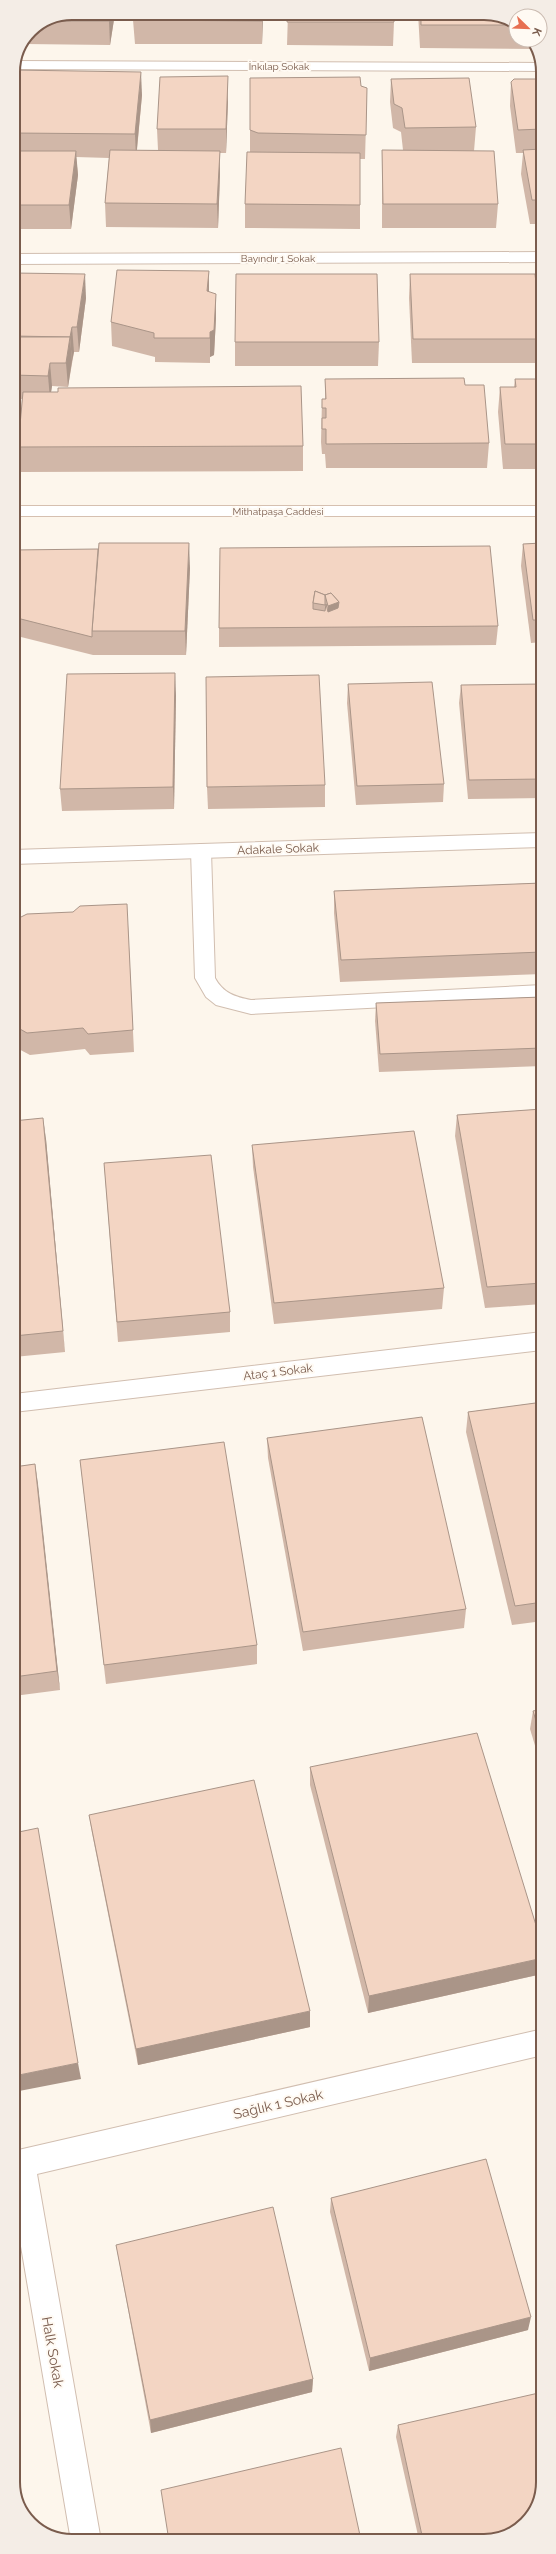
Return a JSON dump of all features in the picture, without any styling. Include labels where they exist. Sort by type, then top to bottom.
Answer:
[{"type":"street","name":"İnkılap Sokak","points":[[21,65],[535,67]]},
{"type":"street","name":"Bayındır 1 Sokak","points":[[20,259],[536,256]]},
{"type":"street","name":"Mithatpaşa Caddesi","points":[[20,511],[536,511]]},
{"type":"street","name":"Adakale Sokak","points":[[20,858],[536,840]]},
{"type":"street","points":[[201,851],[205,978],[211,990],[219,999],[251,1007],[536,992]]},
{"type":"street","name":"Ataç 1 Sokak","points":[[20,1401],[536,1342]]},
{"type":"street","name":"Sağlık 1 Sokak","points":[[20,2163],[536,2044]]},
{"type":"street","name":"Halk Sokak","points":[[20,2180],[85,2534]]},
{"type":"building","points":[[109,20],[109,21],[62,21]]},
{"type":"building","points":[[133,20],[262,20],[262,21]]},
{"type":"building","points":[[287,20],[394,20],[394,22],[287,22]]},
{"type":"building","points":[[421,20],[488,20],[506,25],[421,25]]},
{"type":"building","points":[[20,70],[141,72],[135,134],[20,133]]},
{"type":"building","points":[[228,76],[226,129],[157,129],[160,77]]},
{"type":"building","points":[[360,77],[361,86],[367,88],[366,135],[258,133],[250,130],[250,78]]},
{"type":"building","points":[[469,78],[476,127],[405,128],[402,108],[394,104],[391,79]]},
{"type":"building","points":[[514,79],[536,79],[536,129],[518,130],[511,82]]},
{"type":"building","points":[[536,149],[536,200],[532,200],[523,150]]},
{"type":"building","points":[[110,150],[220,151],[217,204],[105,203]]},
{"type":"building","points":[[382,150],[494,151],[498,204],[383,204]]},
{"type":"building","points":[[20,151],[76,151],[69,205],[20,205]]},
{"type":"building","points":[[247,152],[360,153],[360,205],[245,204]]},
{"type":"building","points":[[117,270],[209,271],[207,291],[216,294],[214,330],[210,332],[210,338],[154,338],[154,333],[111,322]]},
{"type":"building","points":[[20,273],[85,274],[77,327],[72,327],[70,337],[20,336]]},
{"type":"building","points":[[236,274],[377,274],[379,342],[235,342]]},
{"type":"building","points":[[410,274],[535,274],[536,339],[413,339]]},
{"type":"building","points":[[20,337],[70,337],[66,363],[50,363],[48,376],[20,375]]},
{"type":"building","points":[[464,378],[465,385],[484,385],[489,443],[326,444],[326,429],[322,429],[322,418],[326,418],[326,408],[322,408],[322,399],[326,399],[325,379]]},
{"type":"building","points":[[515,379],[536,379],[536,444],[505,444],[500,387],[516,387]]},
{"type":"building","points":[[301,386],[303,446],[20,447],[23,392],[58,392],[58,388]]},
{"type":"building","points":[[99,543],[189,543],[185,631],[92,631]]},
{"type":"building","points":[[536,543],[536,620],[533,620],[523,544]]},
{"type":"building","points":[[490,546],[498,626],[219,628],[220,548]],"holes":[[[315,591],[325,595],[331,593],[339,602],[338,608],[328,612],[326,604],[325,611],[313,609]]]},
{"type":"building","points":[[98,549],[92,637],[20,619],[20,550]]},
{"type":"building","points":[[315,591],[325,595],[325,605],[313,603]]},
{"type":"building","points":[[331,593],[339,602],[328,606],[325,595]]},
{"type":"building","points":[[175,673],[173,787],[60,789],[67,674]]},
{"type":"building","points":[[319,675],[325,785],[207,787],[206,677]]},
{"type":"building","points":[[432,682],[444,784],[357,786],[348,684]]},
{"type":"building","points":[[536,684],[536,779],[469,780],[461,685]]},
{"type":"building","points":[[536,883],[536,952],[341,960],[334,891]]},
{"type":"building","points":[[127,904],[133,1030],[88,1034],[83,1028],[27,1033],[20,1029],[20,918],[27,914],[73,912],[80,906]]},
{"type":"building","points":[[536,997],[536,1048],[380,1054],[376,1003]]},
{"type":"building","points":[[536,1109],[536,1283],[487,1287],[457,1115]]},
{"type":"building","points":[[43,1118],[63,1331],[20,1335],[20,1120]]},
{"type":"building","points":[[414,1131],[444,1288],[274,1303],[252,1145]]},
{"type":"building","points":[[211,1155],[230,1312],[117,1322],[104,1163]]},
{"type":"building","points":[[536,1403],[536,1603],[515,1606],[468,1412]]},
{"type":"building","points":[[422,1417],[466,1609],[303,1632],[267,1438]]},
{"type":"building","points":[[224,1442],[257,1645],[104,1665],[80,1460]]},
{"type":"building","points":[[35,1464],[57,1671],[20,1676],[20,1466]]},
{"type":"building","points":[[536,1710],[536,1721],[533,1711]]},
{"type":"building","points":[[477,1733],[536,1925],[536,1960],[369,1996],[310,1767]]},
{"type":"building","points":[[254,1780],[310,2011],[136,2049],[89,1815]]},
{"type":"building","points":[[38,1828],[78,2063],[20,2075],[20,1832]]},
{"type":"building","points":[[486,2159],[531,2317],[370,2358],[331,2198]]},
{"type":"building","points":[[273,2207],[313,2379],[150,2420],[116,2245]]},
{"type":"building","points":[[536,2394],[536,2489],[529,2508],[516,2523],[504,2530],[494,2533],[422,2534],[398,2425]]},
{"type":"building","points":[[341,2448],[360,2534],[168,2534],[161,2490]]}]
